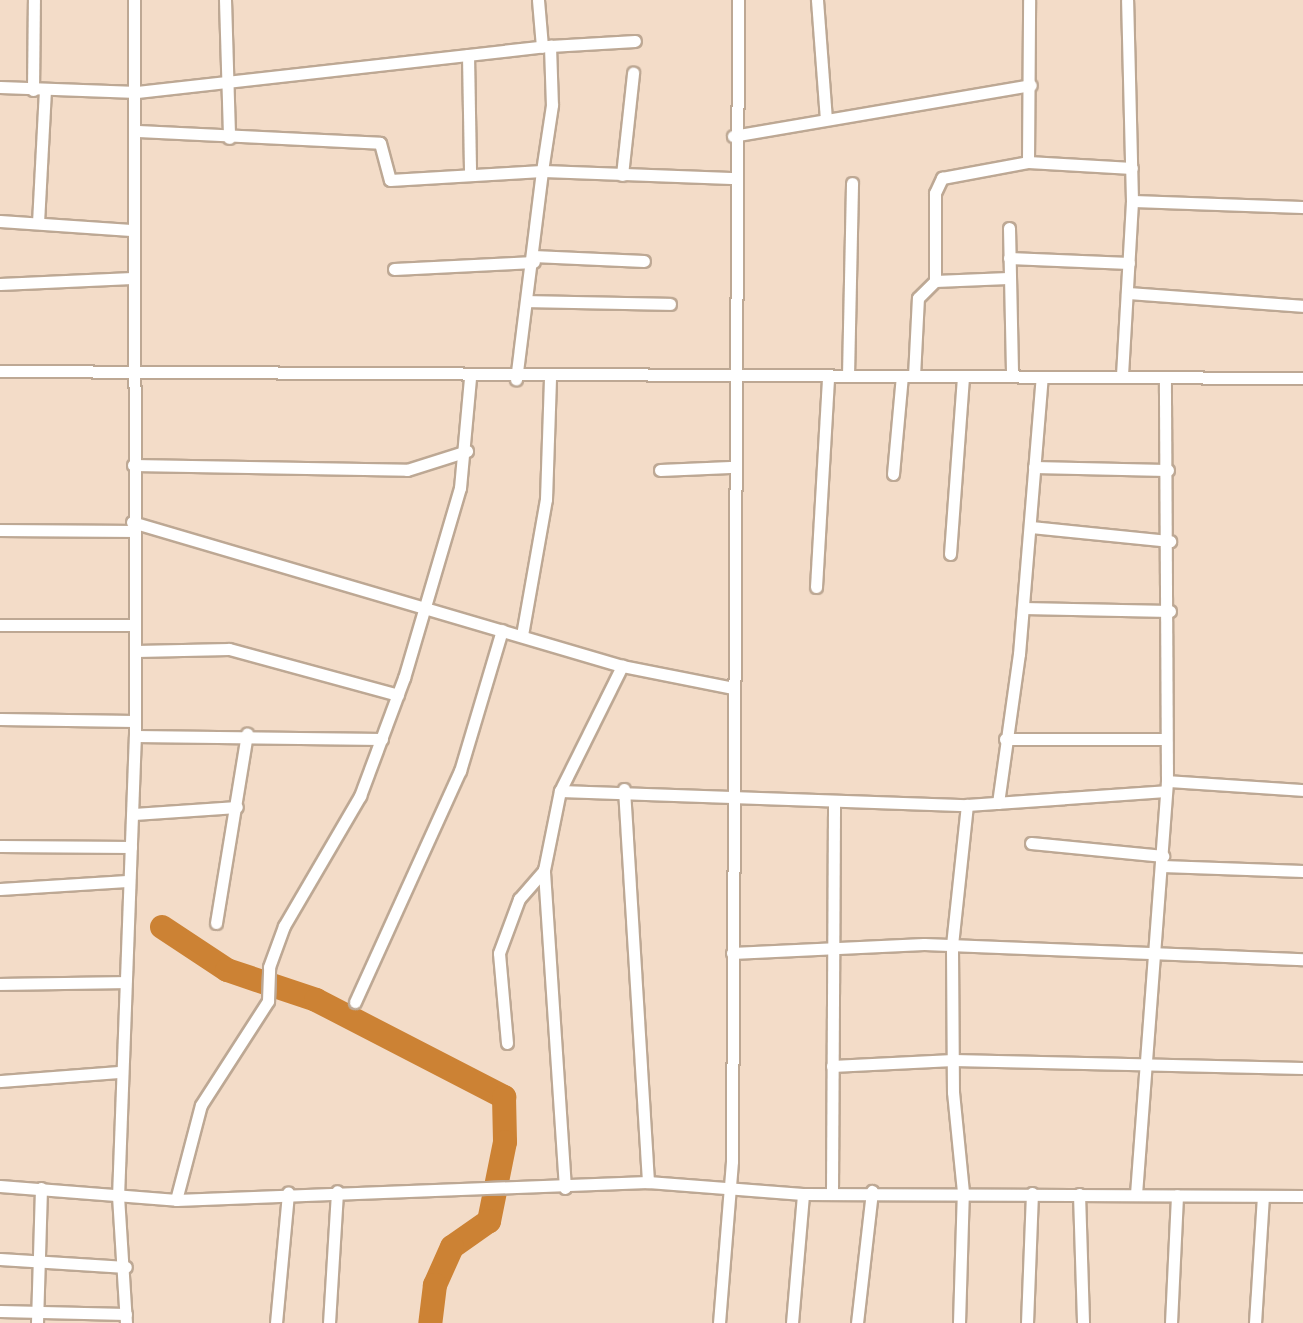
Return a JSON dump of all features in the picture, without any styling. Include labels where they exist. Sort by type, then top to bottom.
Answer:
[{"type":"street","points":[[34,0],[39,90],[38,223]]},
{"type":"street","points":[[0,1311],[38,1318],[126,1318],[126,1267],[118,1197],[127,881],[134,814],[136,651],[132,526],[135,373],[131,230],[138,131],[134,0]]},
{"type":"street","points":[[225,0],[224,79],[229,138]]},
{"type":"street","points":[[516,379],[552,105],[538,0]]},
{"type":"street","points":[[719,1323],[720,1241],[730,1193],[733,688],[730,467],[734,380],[732,178],[738,0]]},
{"type":"street","points":[[817,0],[826,119]]},
{"type":"street","points":[[1028,162],[1031,85],[1029,0]]},
{"type":"street","points":[[1122,375],[1132,201],[1127,0]]},
{"type":"street","points":[[0,87],[137,92],[224,79],[635,41]]},
{"type":"street","points":[[468,55],[470,174]]},
{"type":"street","points":[[622,175],[633,73]]},
{"type":"street","points":[[733,136],[1031,85]]},
{"type":"street","points":[[138,131],[229,138],[380,143],[390,180],[542,171],[732,178]]},
{"type":"street","points":[[935,281],[935,193],[942,178],[1028,162],[1132,168]]},
{"type":"street","points":[[848,376],[852,183]]},
{"type":"street","points":[[1132,201],[1303,207]]},
{"type":"street","points":[[0,221],[131,230]]},
{"type":"street","points":[[1009,228],[1012,376]]},
{"type":"street","points":[[1009,258],[1129,263]]},
{"type":"street","points":[[394,269],[534,259],[644,261]]},
{"type":"street","points":[[0,284],[132,278]]},
{"type":"street","points":[[893,474],[918,298],[935,281],[1008,278]]},
{"type":"street","points":[[1127,293],[1303,306]]},
{"type":"street","points":[[528,301],[670,304]]},
{"type":"street","points":[[0,371],[516,379],[734,380],[828,376],[1122,375],[1303,378]]},
{"type":"street","points":[[816,587],[828,376]]},
{"type":"street","points":[[950,554],[963,376]]},
{"type":"street","points":[[998,803],[1023,608],[1042,377]]},
{"type":"street","points":[[1136,1194],[1166,786],[1170,541],[1165,377]]},
{"type":"street","points":[[176,1200],[201,1105],[268,1001],[269,967],[284,926],[360,796],[398,695],[425,609],[467,451],[470,378]]},
{"type":"street","points":[[522,635],[546,499],[550,379]]},
{"type":"street","points":[[133,465],[407,470],[467,451]]},
{"type":"street","points":[[660,470],[730,467]]},
{"type":"street","points":[[1034,467],[1168,470]]},
{"type":"street","points":[[0,530],[132,526],[622,666],[733,688]]},
{"type":"street","points":[[1031,527],[1170,541]]},
{"type":"street","points":[[1023,608],[1170,611]]},
{"type":"street","points":[[0,625],[133,625]]},
{"type":"street","points":[[355,1002],[460,771],[502,630]]},
{"type":"street","points":[[136,651],[243,652],[398,695]]},
{"type":"street","points":[[565,1188],[544,870],[560,791],[622,666]]},
{"type":"street","points":[[0,719],[134,721]]},
{"type":"street","points":[[135,736],[247,734],[382,739]]},
{"type":"street","points":[[216,923],[247,734]]},
{"type":"street","points":[[1005,739],[1166,739]]},
{"type":"street","points":[[560,791],[624,789],[733,802],[967,805],[1166,786],[1303,790]]},
{"type":"street","points":[[624,789],[648,1182]]},
{"type":"street","points":[[832,1192],[834,802]]},
{"type":"street","points":[[959,1323],[963,1192],[953,1060],[952,945],[967,805]]},
{"type":"street","points":[[134,814],[237,807]]},
{"type":"street","points":[[1031,843],[1162,861],[1303,871]]},
{"type":"street","points":[[0,846],[131,847]]},
{"type":"street","points":[[507,1043],[499,953],[519,899],[544,870]]},
{"type":"street","points":[[0,889],[127,881]]},
{"type":"street","points":[[732,953],[952,945],[1303,959]]},
{"type":"street","points":[[0,984],[125,982]]},
{"type":"street","points":[[832,1066],[953,1060],[1303,1068]]},
{"type":"street","points":[[0,1081],[120,1072]]},
{"type":"street","points":[[0,1186],[176,1200],[337,1191],[565,1188],[648,1182],[730,1193],[872,1191],[1303,1196]]},
{"type":"street","points":[[38,1318],[41,1188]]},
{"type":"street","points":[[329,1323],[337,1191]]},
{"type":"street","points":[[857,1323],[872,1191]]},
{"type":"street","points":[[276,1323],[288,1193]]},
{"type":"street","points":[[1027,1323],[1032,1193]]},
{"type":"street","points":[[792,1323],[803,1194]]},
{"type":"street","points":[[1079,1194],[1083,1323]]},
{"type":"street","points":[[1171,1323],[1177,1195]]},
{"type":"street","points":[[1255,1323],[1263,1196]]},
{"type":"street","points":[[0,1259],[126,1267]]},
{"type":"waterway","points":[[162,927],[227,970],[316,1000],[504,1097],[505,1142],[489,1221],[452,1247],[435,1285],[430,1323]]}]
